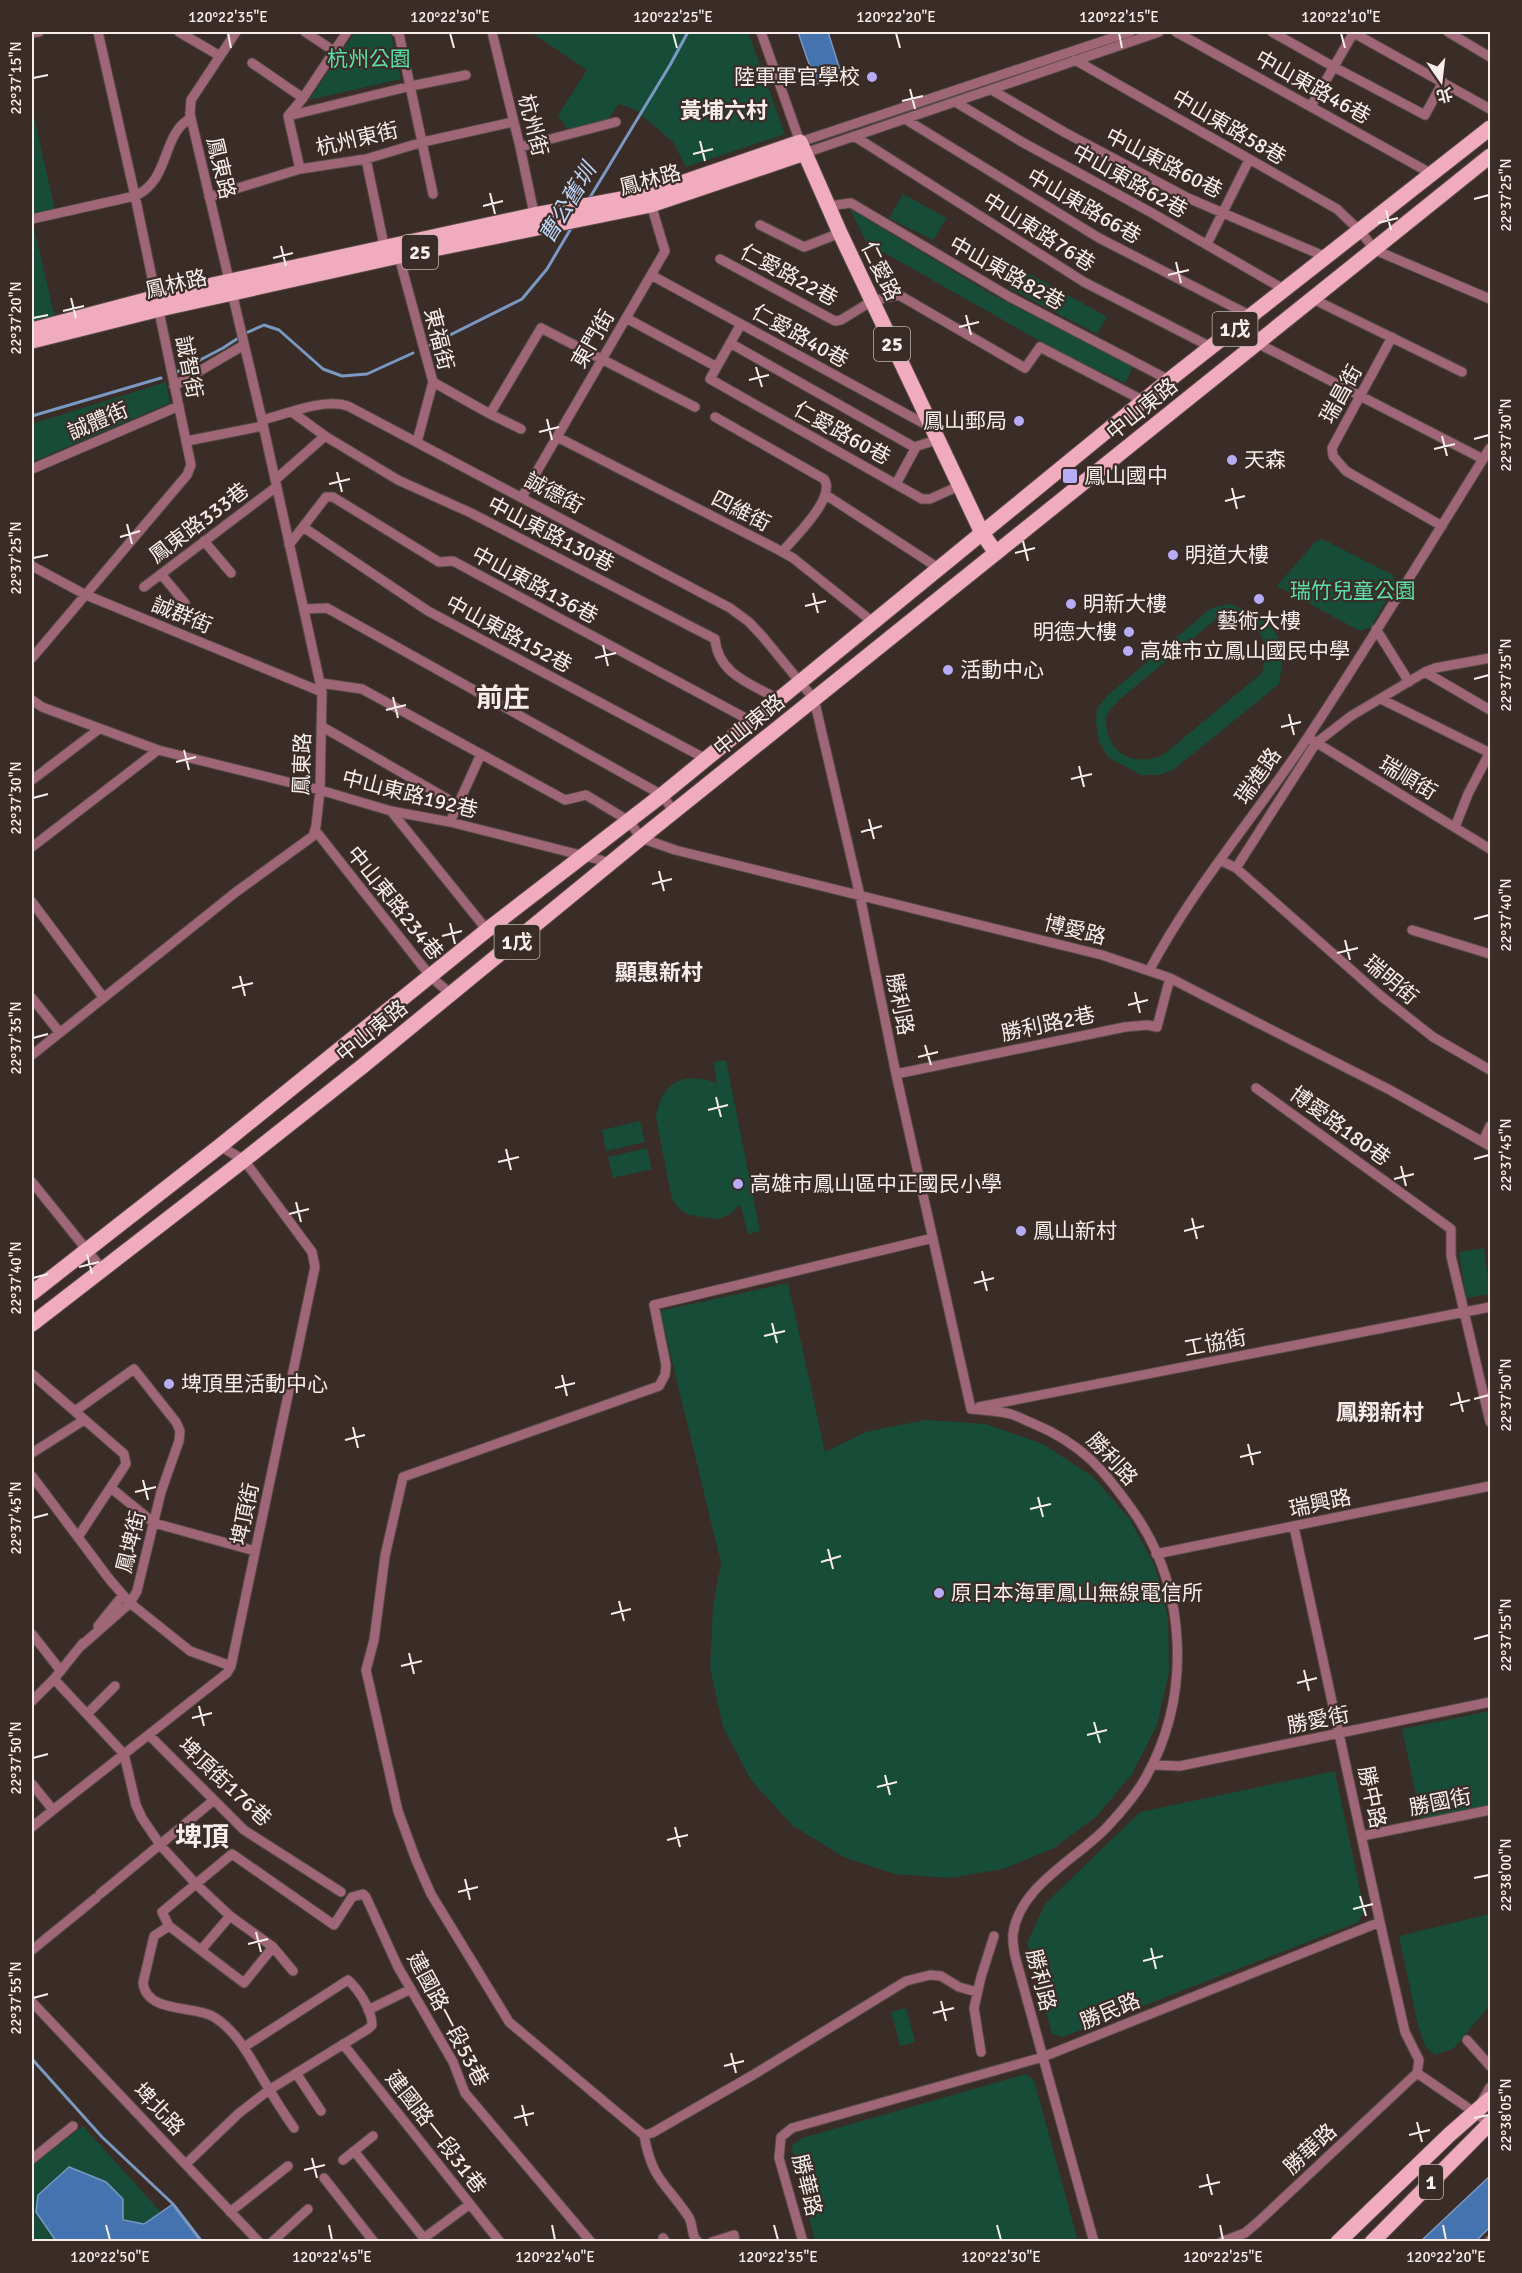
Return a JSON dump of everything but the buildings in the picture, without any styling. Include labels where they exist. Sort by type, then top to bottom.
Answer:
[{"type":"main road","name":"中山東路","points":[[32,1293],[220,1146],[487,930],[662,795],[1210,347],[1491,128]]},
{"type":"main road","name":"鳳林路","points":[[32,330],[536,221],[650,199],[802,148]]},
{"type":"main road","name":"仁愛路","points":[[802,148],[959,486],[982,533],[996,553]]},
{"type":"main road","name":"中山東路","points":[[32,1324],[244,1160],[641,838],[1491,156]]},
{"type":"main road","name":"鳳林路","points":[[32,341],[158,303]]},
{"type":"main road","name":"1","points":[[1338,2241],[1491,2099]]},
{"type":"main road","name":"1","points":[[1372,2241],[1490,2123]]},
{"type":"street","points":[[32,33],[39,32]]},
{"type":"street","name":"誠智街","points":[[32,658],[187,475],[191,465],[98,32]]},
{"type":"street","points":[[179,32],[220,56]]},
{"type":"street","name":"鳳東路","points":[[236,32],[191,100],[191,118],[322,687],[320,790],[315,830]]},
{"type":"street","points":[[304,32],[334,51]]},
{"type":"street","points":[[288,116],[303,98],[347,32]]},
{"type":"street","points":[[410,32],[397,33],[411,86],[433,194]]},
{"type":"street","name":"杭州街","points":[[492,32],[536,221]]},
{"type":"street","name":"仁愛路","points":[[761,32],[802,148]]},
{"type":"street","name":"鳳林路","points":[[802,148],[1130,32]]},
{"type":"street","name":"鳳林路","points":[[802,148],[854,136],[957,103],[1159,32]]},
{"type":"street","name":"中山東路46巷","points":[[1176,32],[1432,174]]},
{"type":"street","points":[[1272,32],[1425,115],[1443,82]]},
{"type":"street","points":[[1311,106],[1353,32],[1491,109]]},
{"type":"street","points":[[1448,32],[1491,57]]},
{"type":"street","name":"中山東路58巷","points":[[1075,60],[1337,209],[1360,231]]},
{"type":"street","points":[[252,63],[303,98]]},
{"type":"street","points":[[288,116],[466,75]]},
{"type":"street","name":"中山東路60巷","points":[[992,90],[1074,138],[1188,198],[1326,257]]},
{"type":"street","name":"中山東路62巷","points":[[957,103],[1285,290]]},
{"type":"street","points":[[288,116],[300,169]]},
{"type":"street","points":[[32,219],[135,196],[152,186],[178,127],[191,118]]},
{"type":"street","name":"中山東路66巷","points":[[905,119],[1099,238],[1251,316]]},
{"type":"street","name":"杭州東街","points":[[209,197],[300,169],[366,159],[423,142],[513,122]]},
{"type":"street","points":[[520,147],[616,122]]},
{"type":"street","name":"中山東路76巷","points":[[854,136],[1084,282],[1210,347]]},
{"type":"street","name":"東福街","points":[[366,159],[392,252],[433,382],[417,442]]},
{"type":"street","points":[[1207,244],[1249,160]]},
{"type":"street","name":"東門街","points":[[522,497],[665,251],[650,199]]},
{"type":"street","name":"中山東路82巷","points":[[828,206],[851,203],[1010,297],[1169,380]]},
{"type":"street","points":[[760,225],[804,247],[840,233]]},
{"type":"street","points":[[1360,231],[1375,250],[1491,299]]},
{"type":"street","name":"仁愛路22巷","points":[[720,259],[830,319],[841,321],[872,300]]},
{"type":"street","name":"仁愛路40巷","points":[[651,275],[935,434]]},
{"type":"street","points":[[872,300],[899,295],[1025,368],[1040,347],[1144,401]]},
{"type":"street","points":[[1313,299],[1462,372]]},
{"type":"street","points":[[626,318],[717,367],[741,324]]},
{"type":"street","points":[[490,414],[541,328],[695,407]]},
{"type":"street","name":"瑞昌街","points":[[1392,337],[1332,448],[1334,456],[1346,471],[1442,525]]},
{"type":"street","points":[[730,343],[916,447]]},
{"type":"street","points":[[1257,343],[1484,459]]},
{"type":"street","points":[[174,386],[244,345]]},
{"type":"street","name":"仁愛路60巷","points":[[717,367],[710,379],[926,500],[959,486]]},
{"type":"street","points":[[433,382],[521,429]]},
{"type":"street","name":"誠德街","points":[[187,441],[263,423],[292,412],[327,404],[339,404],[417,442],[730,608],[749,622],[800,681]]},
{"type":"street","name":"誠體街","points":[[32,469],[179,406]]},
{"type":"street","name":"中山東路130巷","points":[[292,412],[325,436],[398,480],[471,513],[715,639],[719,659],[735,675],[778,699]]},
{"type":"street","points":[[715,417],[824,479],[828,484],[826,495],[940,569]]},
{"type":"street","points":[[896,484],[916,447],[935,434]]},
{"type":"street","name":"鳳東路333巷","points":[[144,587],[276,484],[325,436]]},
{"type":"street","name":"四維街","points":[[557,438],[782,552],[818,509],[826,495]]},
{"type":"street","name":"瑞進路","points":[[1149,971],[1220,860],[1307,738],[1491,447]]},
{"type":"street","name":"中山東路136巷","points":[[290,545],[326,497],[333,496],[439,562],[453,561],[751,721]]},
{"type":"street","name":"中山東路152巷","points":[[303,527],[428,611],[706,759]]},
{"type":"street","points":[[204,541],[231,573]]},
{"type":"street","points":[[782,552],[793,558],[874,623]]},
{"type":"street","name":"誠群街","points":[[32,566],[86,595],[322,687],[362,689],[559,797],[566,800],[586,795],[628,821]]},
{"type":"street","points":[[161,574],[185,603]]},
{"type":"street","points":[[305,609],[327,608],[662,795],[675,813]]},
{"type":"street","points":[[1376,629],[1409,682]]},
{"type":"street","points":[[1236,868],[1316,743],[1351,716],[1425,672],[1435,668],[1491,658]]},
{"type":"street","points":[[1425,672],[1491,710]]},
{"type":"street","name":"勝利路","points":[[800,681],[814,699],[860,896],[896,1074],[971,1408],[1011,1414],[1072,1442],[1091,1459],[1118,1489],[1141,1522],[1164,1574],[1173,1606],[1177,1630],[1176,1683],[1169,1717],[1146,1778],[1113,1820],[1039,1885],[1025,1904],[1016,1922],[1013,1936],[1015,1956],[1094,2241]]},
{"type":"street","points":[[1381,699],[1489,758],[1455,827]]},
{"type":"street","name":"中山東路192巷","points":[[32,700],[42,707],[158,750],[320,790],[391,811],[450,822],[612,863]]},
{"type":"street","points":[[321,726],[458,805]]},
{"type":"street","points":[[32,780],[99,729]]},
{"type":"street","name":"瑞順街","points":[[1307,738],[1491,849]]},
{"type":"street","points":[[32,847],[158,750]]},
{"type":"street","points":[[450,822],[481,754]]},
{"type":"street","points":[[391,811],[487,930]]},
{"type":"street","points":[[628,821],[641,838]]},
{"type":"street","points":[[32,1055],[236,892],[313,836],[315,830]]},
{"type":"street","name":"中山東路234巷","points":[[315,830],[431,976],[451,994]]},
{"type":"street","name":"博愛路","points":[[641,838],[675,850],[1102,955],[1170,978],[1390,1090],[1487,1143]]},
{"type":"street","name":"瑞明街","points":[[1220,860],[1236,868],[1381,996],[1433,1037],[1491,1070]]},
{"type":"street","points":[[32,902],[103,997]]},
{"type":"street","points":[[1412,930],[1491,954]]},
{"type":"street","name":"勝利路2巷","points":[[896,1074],[1125,1027],[1147,1024],[1157,1028],[1170,978]]},
{"type":"street","points":[[32,998],[60,1033]]},
{"type":"street","name":"博愛路180巷","points":[[1256,1088],[1450,1229],[1451,1256],[1466,1312]]},
{"type":"street","points":[[1487,1143],[1491,1126]]},
{"type":"street","name":"埤頂街","points":[[220,1146],[244,1160],[312,1252],[315,1267],[231,1666]]},
{"type":"street","points":[[32,1182],[103,1270]]},
{"type":"street","points":[[698,2241],[693,2236],[690,2218],[665,2189],[653,2169],[644,2135],[509,2022],[431,1894],[398,1811],[366,1670],[374,1640],[385,1556],[404,1477],[658,1386],[665,1375],[666,1365],[654,1305],[933,1238]]},
{"type":"street","name":"工協街","points":[[971,1408],[1491,1307]]},
{"type":"street","points":[[1466,1312],[1491,1422]]},
{"type":"street","name":"鳳埤街","points":[[75,1411],[134,1369],[176,1422],[180,1431],[179,1441],[161,1492],[141,1577],[130,1603],[81,1646]]},
{"type":"street","points":[[32,1374],[124,1454],[126,1460],[126,1464],[78,1537]]},
{"type":"street","points":[[32,1453],[84,1420]]},
{"type":"street","points":[[32,1476],[130,1603],[190,1651],[231,1666],[226,1673],[32,1827]]},
{"type":"street","name":"瑞興路","points":[[1156,1554],[1491,1486]]},
{"type":"street","points":[[111,1488],[154,1523],[255,1551]]},
{"type":"street","name":"勝中路","points":[[1294,1527],[1405,2032],[1419,2061],[1417,2073]]},
{"type":"street","name":"鳳埤街","points":[[32,1701],[57,1675],[123,1595]]},
{"type":"street","points":[[32,1634],[57,1675],[87,1714],[123,1754],[139,1811],[161,1846],[230,1916],[273,1947],[293,1971]]},
{"type":"street","points":[[87,1714],[115,1686]]},
{"type":"street","name":"勝愛街","points":[[1152,1765],[1180,1766],[1491,1702]]},
{"type":"street","name":"埤頂街176巷","points":[[149,1735],[244,1830],[341,1892]]},
{"type":"street","points":[[32,1784],[53,1809]]},
{"type":"street","points":[[32,1950],[214,1800]]},
{"type":"street","name":"勝國街","points":[[1362,1836],[1491,1810]]},
{"type":"street","name":"建國路一段53巷","points":[[196,1884],[232,1854],[334,1925],[352,1897],[363,1894],[398,1967],[453,2062],[465,2093],[591,2241]]},
{"type":"street","points":[[196,1884],[162,1912],[169,1926],[244,1983],[273,1947]]},
{"type":"street","points":[[201,1950],[230,1916]]},
{"type":"street","name":"勝民路","points":[[781,2137],[792,2128],[1043,2057],[1380,1922]]},
{"type":"street","points":[[169,1926],[154,1936],[143,1983],[146,1991],[162,2006],[212,2015],[227,2027],[244,2047],[294,2128]]},
{"type":"street","points":[[981,2052],[974,2008],[994,1936]]},
{"type":"street","points":[[644,2135],[652,2133],[753,2075],[906,1981],[930,1975],[941,1977],[959,1987],[977,1992]]},
{"type":"street","points":[[186,2164],[238,2114],[269,2090],[372,2025],[371,2015],[354,1985],[348,1980],[244,2047]]},
{"type":"street","points":[[368,2010],[411,1989]]},
{"type":"street","name":"埤北路","points":[[32,2002],[259,2241]]},
{"type":"street","points":[[1467,2040],[1491,2066]]},
{"type":"street","name":"建國路一段31巷","points":[[343,2044],[500,2241]]},
{"type":"street","points":[[296,2073],[321,2111]]},
{"type":"street","points":[[1417,2073],[1490,2123]]},
{"type":"street","name":"勝華路","points":[[1221,2241],[1245,2233],[1258,2222],[1417,2073]]},
{"type":"street","points":[[1474,2113],[1491,2087]]},
{"type":"street","points":[[32,2159],[73,2126]]},
{"type":"street","points":[[343,2160],[373,2136]]},
{"type":"street","name":"勝華路","points":[[781,2137],[779,2158],[803,2241]]},
{"type":"street","points":[[354,2151],[425,2240],[470,2204]]},
{"type":"street","points":[[230,2212],[288,2166]]},
{"type":"street","points":[[324,2178],[374,2241]]},
{"type":"street","points":[[272,2241],[308,2209]]},
{"type":"street","points":[[712,2241],[735,2238]]},
{"type":"green space","name":"杭州公園","points":[[355,32],[386,32],[391,35],[401,79],[309,100]]},
{"type":"green space","points":[[531,32],[748,32],[785,134],[686,167],[673,142],[634,109],[619,104],[607,120],[567,129],[558,115],[587,70]]},
{"type":"green space","points":[[32,108],[55,210],[32,215]]},
{"type":"green space","points":[[903,194],[947,218],[933,240],[889,218]]},
{"type":"green space","points":[[850,209],[993,295],[1133,366],[1125,383],[1063,354],[867,243]]},
{"type":"green space","points":[[34,228],[55,318],[32,323],[32,229]]},
{"type":"green space","points":[[1021,269],[1107,317],[1097,334],[1010,289]]},
{"type":"green space","points":[[166,382],[170,403],[32,462],[32,424]]},
{"type":"green space","name":"瑞竹兒童公園","points":[[1322,539],[1393,575],[1395,584],[1371,627],[1360,631],[1277,586],[1315,542]]},
{"type":"green space","points":[[1231,604],[1259,617],[1268,624],[1280,642],[1282,653],[1279,684],[1173,770],[1159,775],[1141,775],[1108,757],[1099,742],[1096,722],[1097,708],[1107,696],[1211,608]],"holes":[[[1230,618],[1257,629],[1264,643],[1262,673],[1163,755],[1136,759],[1128,757],[1115,748],[1110,740],[1106,720],[1109,711],[1117,702],[1216,619]]]},
{"type":"green space","points":[[726,1060],[760,1231],[748,1234],[740,1204],[731,1214],[718,1219],[689,1215],[679,1208],[672,1199],[656,1118],[663,1096],[676,1082],[694,1078],[717,1083],[713,1062]]},
{"type":"green space","points":[[640,1121],[645,1142],[606,1151],[602,1130]]},
{"type":"green space","points":[[647,1148],[652,1169],[613,1178],[608,1157]]},
{"type":"green space","points":[[1484,1248],[1490,1294],[1466,1298],[1459,1252]]},
{"type":"green space","name":"原日本海軍鳳山無線電信所","points":[[788,1283],[825,1452],[866,1432],[925,1420],[986,1424],[1043,1444],[1093,1477],[1129,1518],[1155,1566],[1168,1618],[1169,1672],[1157,1725],[1132,1774],[1097,1816],[1054,1848],[1003,1869],[950,1878],[895,1874],[843,1857],[792,1825],[751,1780],[723,1727],[710,1668],[713,1607],[721,1563],[660,1311]]},
{"type":"green space","points":[[1490,1711],[1490,1805],[1421,1819],[1402,1729]]},
{"type":"green space","points":[[1335,1771],[1364,1910],[1359,1922],[1063,2037],[1052,2034],[1027,1943],[1045,1904],[1140,1812]]},
{"type":"green space","points":[[1490,1914],[1490,2005],[1454,2048],[1435,2055],[1425,2046],[1418,2026],[1399,1936]]},
{"type":"green space","points":[[906,2008],[915,2042],[900,2046],[891,2012]]},
{"type":"green space","points":[[1026,2074],[1034,2080],[1078,2241],[815,2241],[792,2145],[802,2138]]},
{"type":"green space","points":[[83,2126],[187,2241],[32,2242],[32,2165]]},
{"type":"water","points":[[798,32],[828,32],[842,76],[816,84]]},
{"type":"water","points":[[69,2167],[106,2182],[123,2199],[123,2220],[144,2224],[173,2204],[202,2241],[56,2241],[36,2212],[38,2195]]},
{"type":"water","points":[[1490,2176],[1490,2227],[1476,2241],[1421,2241]]},
{"type":"waterway","name":"曹公舊圳","points":[[589,199],[688,32]]},
{"type":"waterway","name":"曹公舊圳","points":[[430,345],[522,299],[547,269],[573,225]]},
{"type":"waterway","name":"曹公舊圳","points":[[177,372],[264,325],[279,330],[323,369],[342,376],[367,374],[413,353]]},
{"type":"waterway","name":"曹公舊圳","points":[[32,416],[161,378]]},
{"type":"waterway","points":[[32,2059],[102,2137],[173,2204],[202,2242]]},
{"type":"place","name":"陸軍軍官學校","points":[[872,77]]},
{"type":"place","name":"鳳山郵局","points":[[1019,421]]},
{"type":"place","name":"天森","points":[[1232,460]]},
{"type":"place","name":"鳳山國中","points":[[1070,476]]},
{"type":"place","name":"明道大樓","points":[[1173,555]]},
{"type":"place","name":"藝術大樓","points":[[1259,599]]},
{"type":"place","name":"明新大樓","points":[[1071,604]]},
{"type":"place","name":"明德大樓","points":[[1129,632]]},
{"type":"place","name":"高雄市立鳳山國民中學","points":[[1128,651]]},
{"type":"place","name":"活動中心","points":[[948,670]]},
{"type":"place","name":"高雄市鳳山區中正國民小學","points":[[738,1184]]},
{"type":"place","name":"鳳山新村","points":[[1021,1231]]},
{"type":"place","name":"埤頂里活動中心","points":[[169,1384]]},
{"type":"place","name":"原日本海軍鳳山無線電信所","points":[[939,1593]]},
{"type":"district","name":"黃埔六村","points":[[724,110]]},
{"type":"district","name":"前庄","points":[[503,698]]},
{"type":"district","name":"顯惠新村","points":[[659,972]]},
{"type":"district","name":"鳳翔新村","points":[[1380,1412]]},
{"type":"district","name":"埤頂","points":[[202,1837]]}]
